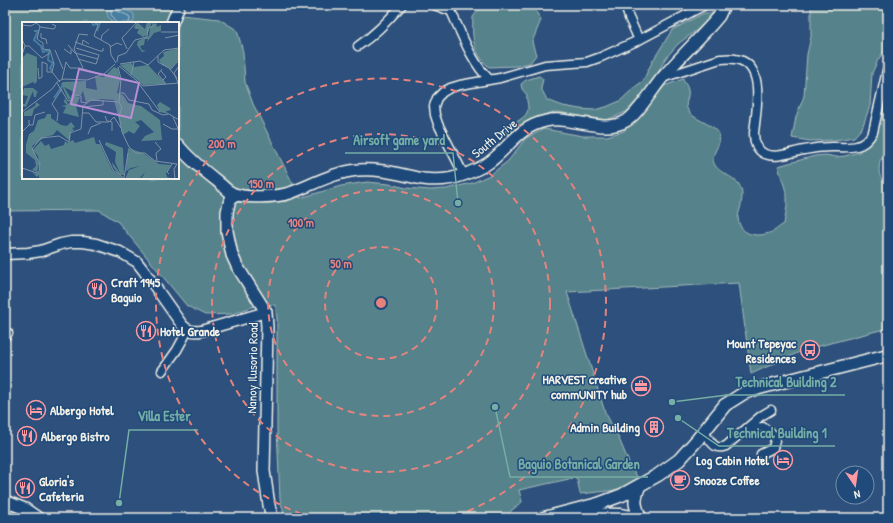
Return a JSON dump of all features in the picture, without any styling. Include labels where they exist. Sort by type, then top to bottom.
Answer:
[{"type":"main road","points":[[172,22],[178,5]]},
{"type":"main road","name":"South Drive","points":[[233,197],[261,197],[287,194],[333,176],[358,170],[384,172],[424,179],[436,180],[452,178],[464,175],[491,161],[525,129],[535,124],[546,121],[567,120],[607,127],[622,123],[634,114],[662,78],[713,23],[724,5]]},
{"type":"main road","points":[[179,146],[201,169],[233,197]]},
{"type":"main road","name":"Nanoy Ilusorio Road","points":[[233,197],[227,212],[228,231],[232,255],[237,266],[266,312],[264,470],[272,518]]},
{"type":"main road","points":[[544,518],[598,504],[622,495],[658,475],[679,460],[726,406],[744,394],[759,388],[888,355]]},
{"type":"main road","points":[[570,512],[580,514],[620,515],[639,518],[635,501],[639,486]]},
{"type":"main road","points":[[6,501],[25,509],[38,518]]},
{"type":"street","points":[[358,46],[369,39],[402,5]]},
{"type":"street","points":[[434,5],[452,8],[485,80]]},
{"type":"street","points":[[625,5],[639,40]]},
{"type":"street","points":[[464,175],[438,124],[435,115],[434,106],[437,98],[443,92],[450,88],[511,75],[545,65],[587,62],[639,40],[705,5]]},
{"type":"street","points":[[662,78],[720,59],[737,59],[749,65],[753,70],[758,93],[754,141],[757,148],[764,154],[772,156],[818,148],[858,146],[870,139],[873,132],[888,66]]},
{"type":"street","points":[[5,254],[41,251],[71,242],[96,244],[120,252],[137,262],[182,325],[188,330],[195,332],[266,312]]},
{"type":"street","points":[[162,372],[188,330]]},
{"type":"street","points":[[703,432],[716,447],[719,448],[726,446],[761,416],[771,410]]},
{"type":"street","points":[[747,429],[763,427],[774,435],[776,440],[773,448],[761,454]]},
{"type":"green space","points":[[5,5],[170,5],[181,15],[219,19],[237,30],[243,52],[245,82],[253,104],[300,198],[341,186],[367,182],[430,190],[446,189],[472,183],[490,175],[508,161],[526,138],[544,129],[583,136],[607,136],[624,131],[642,113],[664,86],[683,79],[688,89],[686,104],[688,110],[693,116],[715,128],[719,134],[719,143],[713,158],[716,167],[735,180],[740,186],[742,196],[738,217],[742,229],[752,234],[763,235],[774,231],[784,224],[787,195],[778,166],[815,156],[826,155],[836,157],[859,152],[870,142],[883,106],[886,83],[888,84],[888,156],[880,160],[879,170],[880,177],[884,181],[888,182],[888,328],[804,350],[751,374],[739,283],[567,292],[605,412],[617,434],[630,465],[638,478],[617,490],[580,494],[577,478],[519,490],[522,502],[505,518],[285,518],[280,499],[277,429],[277,318],[275,305],[261,304],[232,314],[205,315],[187,306],[118,222],[99,210],[5,211]]},
{"type":"green space","points":[[495,5],[537,5],[534,8],[541,20],[532,42],[536,55],[530,63],[517,66],[489,67],[479,56],[473,38],[473,17],[479,9]]},
{"type":"green space","points":[[811,5],[888,5],[888,46],[878,60],[872,73],[870,106],[862,128],[854,137],[835,140],[810,141],[792,138],[796,117],[804,96],[807,54],[811,37]]},
{"type":"green space","points":[[704,13],[715,13],[697,30],[678,44],[665,59],[657,75],[641,96],[626,112],[607,120],[558,112],[550,113],[537,117],[505,135],[506,127],[520,120],[526,115],[528,108],[527,95],[522,89],[521,84],[526,80],[539,76],[543,79],[541,88],[547,100],[563,106],[594,110],[606,107],[620,101],[643,81],[652,62],[672,30]]},
{"type":"green space","points":[[5,509],[14,510],[26,518],[5,518]]},
{"type":"water","points":[[111,5],[134,14],[134,20],[133,22],[111,22],[112,20],[108,17],[106,7]]},
{"type":"place","name":"Airsoft game yard","points":[[458,203]]},
{"type":"place","name":"Craft 1945 Baguio","points":[[97,289]]},
{"type":"place","name":"Hotel Grande","points":[[146,331]]},
{"type":"place","name":"Mount Tepeyac Residences","points":[[810,350]]},
{"type":"place","name":"HARVEST creative commUNITY hub","points":[[641,386]]},
{"type":"place","name":"Technical Building 2","points":[[672,402]]},
{"type":"place","name":"Baguio Botanical Garden","points":[[495,407]]},
{"type":"place","name":"Albergo Hotel","points":[[36,410]]},
{"type":"place","name":"Technical Building 1","points":[[678,418]]},
{"type":"place","name":"Admin Building","points":[[654,427]]},
{"type":"place","name":"Albergo Bistro","points":[[27,436]]},
{"type":"place","name":"Log Cabin Hotel","points":[[783,460]]},
{"type":"place","name":"Snooze Coffee","points":[[680,480]]},
{"type":"place","name":"Gloria's Cafeteria","points":[[25,488]]},
{"type":"place","name":"Villa Ester","points":[[119,503]]}]
